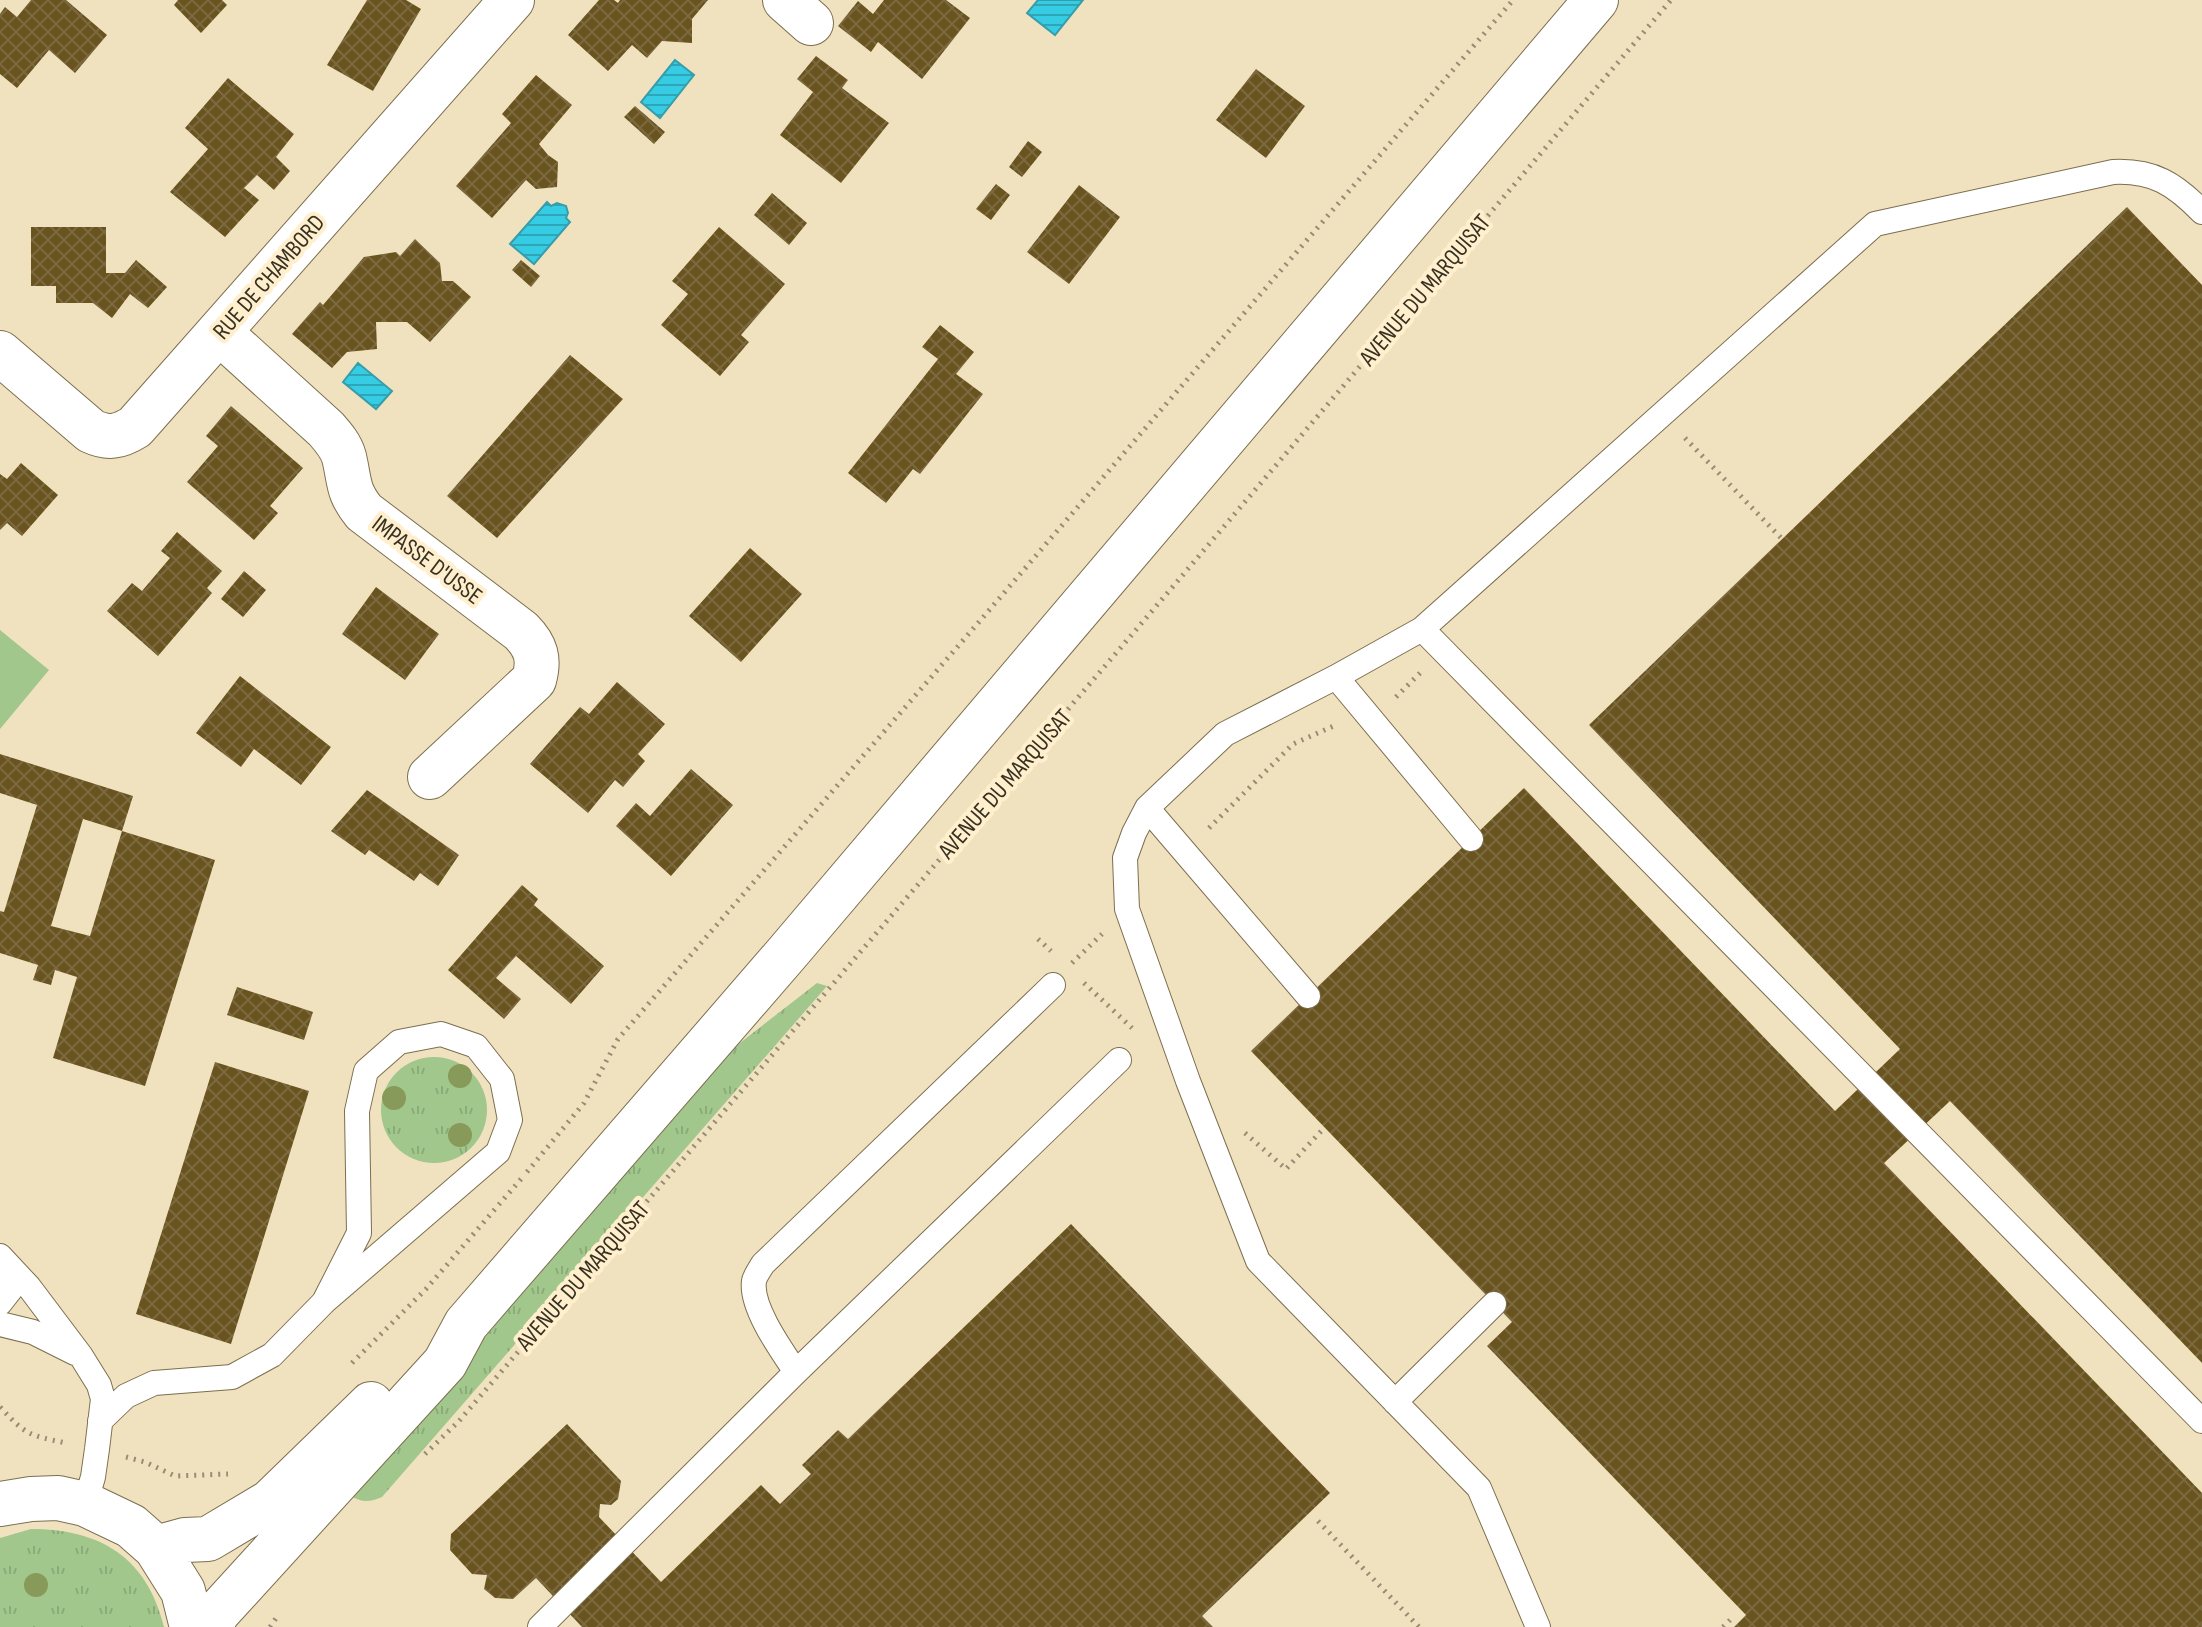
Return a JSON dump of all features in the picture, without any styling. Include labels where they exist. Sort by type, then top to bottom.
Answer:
[{"type":"main road","name":"RUE DE CHAMBORD","points":[[0,353],[91,431],[103,437],[114,437],[135,427],[512,0]]},
{"type":"main road","points":[[209,1627],[218,1612],[445,1363],[466,1324],[788,952],[1596,0]]},
{"type":"main road","name":"IMPASSE D'USSE","points":[[220,333],[336,440],[343,455],[347,483],[354,500],[364,512],[521,631],[537,653],[538,667],[534,680],[430,777]]},
{"type":"main road","points":[[156,1548],[185,1540],[208,1539],[270,1502],[430,1346],[466,1324]]},
{"type":"main road","points":[[0,1504],[58,1498],[85,1504],[131,1526],[156,1548],[183,1591],[192,1627]]},
{"type":"lane","points":[[1538,1627],[1479,1488],[1258,1261],[1188,1081],[1127,909],[1125,858],[1134,833],[1147,808],[1225,734],[1422,629],[1875,224],[2113,172],[2135,171],[2169,184],[2202,212]]},
{"type":"lane","points":[[1422,629],[2202,1421]]},
{"type":"lane","points":[[1336,677],[1471,839]]},
{"type":"lane","points":[[1147,808],[1308,996]]},
{"type":"lane","points":[[796,1372],[766,1326],[755,1296],[754,1281],[763,1264],[1053,985]]},
{"type":"lane","points":[[100,1421],[126,1396],[154,1383],[232,1377],[272,1355],[324,1302],[498,1152],[510,1120],[502,1079],[476,1046],[441,1034],[399,1042],[366,1071],[357,1111],[359,1233],[324,1302]]},
{"type":"lane","points":[[540,1627],[796,1372],[1119,1060]]},
{"type":"lane","points":[[0,1303],[11,1289],[6,1263]]},
{"type":"lane","points":[[6,1263],[29,1287],[99,1385],[103,1399],[93,1477],[85,1504]]},
{"type":"lane","points":[[1395,1402],[1494,1304]]},
{"type":"lane","points":[[0,1324],[33,1332],[81,1356]]},
{"type":"path","points":[[350,1365],[426,1289],[511,1191],[584,1103],[618,1039],[1513,0]]},
{"type":"path","name":"AVENUE DU MARQUISAT","points":[[425,1454],[480,1397],[1671,0]]},
{"type":"path","points":[[1318,1521],[1419,1627]]},
{"type":"path","points":[[1723,1627],[1731,1619]]},
{"type":"green space","points":[[0,630],[49,670],[0,729]]},
{"type":"green space","points":[[817,983],[827,986],[382,1497],[366,1501],[351,1496],[718,1060]]},
{"type":"green space","points":[[434,1057],[454,1061],[472,1072],[483,1090],[487,1110],[483,1130],[472,1148],[454,1159],[434,1163],[414,1159],[396,1148],[385,1130],[381,1110],[385,1090],[396,1072],[414,1061]]},
{"type":"green space","points":[[31,1529],[78,1534],[117,1552],[133,1565],[146,1582],[164,1627],[0,1627],[0,1538]]},
{"type":"water","points":[[1038,0],[1083,0],[1055,35],[1027,13]]},
{"type":"water","points":[[675,60],[694,75],[660,118],[641,102]]},
{"type":"water","points":[[547,202],[551,206],[557,203],[566,206],[566,218],[570,222],[534,264],[510,244]]},
{"type":"water","points":[[358,363],[392,391],[376,409],[343,382]]},
{"type":"building","points":[[31,0],[66,0],[107,35],[75,73],[49,50],[17,88],[0,74],[0,14],[5,7],[17,17]]},
{"type":"building","points":[[178,0],[222,0],[227,5],[201,33],[174,5]]},
{"type":"building","points":[[367,0],[406,0],[421,9],[373,91],[327,65]]},
{"type":"building","points":[[599,0],[618,3],[620,0],[708,0],[692,19],[692,43],[662,41],[647,58],[632,45],[608,71],[568,35]]},
{"type":"building","points":[[884,0],[946,0],[970,18],[922,79],[878,42],[871,52],[838,26],[858,1],[873,14]]},
{"type":"building","points":[[816,56],[848,80],[842,88],[889,123],[841,183],[780,135],[813,92],[797,79]]},
{"type":"building","points":[[1256,69],[1305,106],[1266,158],[1216,120]]},
{"type":"building","points":[[536,75],[572,105],[539,144],[558,162],[557,187],[536,189],[526,180],[492,218],[456,186],[511,123],[502,114]]},
{"type":"building","points":[[228,78],[294,134],[276,157],[290,171],[274,190],[257,175],[244,188],[259,200],[225,237],[170,192],[208,149],[185,128]]},
{"type":"building","points":[[635,106],[665,132],[654,144],[624,117]]},
{"type":"building","points":[[1028,141],[1042,152],[1022,177],[1009,167]]},
{"type":"building","points":[[996,184],[1010,195],[991,220],[976,209]]},
{"type":"building","points":[[1079,185],[1120,217],[1069,284],[1027,252]]},
{"type":"building","points":[[772,193],[807,223],[789,245],[754,215]]},
{"type":"building","points":[[2127,207],[2202,285],[2202,1363],[1950,1101],[1884,1163],[2202,1493],[2202,1627],[1734,1627],[1746,1615],[1487,1346],[1512,1322],[1251,1051],[1524,788],[1835,1111],[1900,1049],[1589,725]]},
{"type":"building","points":[[31,227],[106,227],[106,273],[125,273],[136,260],[167,287],[148,308],[130,294],[112,318],[93,303],[56,303],[56,286],[31,286]]},
{"type":"building","points":[[719,227],[785,284],[741,335],[749,342],[720,376],[661,325],[688,294],[672,281]]},
{"type":"building","points":[[415,239],[440,263],[442,281],[453,281],[471,297],[430,342],[407,322],[376,322],[377,349],[347,352],[332,368],[292,334],[320,302],[323,305],[364,257],[396,252],[400,256]]},
{"type":"building","points":[[521,260],[540,276],[531,287],[512,270]]},
{"type":"building","points":[[940,325],[974,352],[956,374],[983,394],[920,474],[913,469],[886,503],[848,473],[938,359],[922,347]]},
{"type":"building","points":[[570,355],[623,399],[497,538],[447,496]]},
{"type":"building","points":[[231,406],[303,468],[270,506],[278,513],[254,540],[187,482],[218,446],[206,436]]},
{"type":"building","points":[[21,463],[58,495],[22,536],[7,523],[0,530],[0,474],[7,479]]},
{"type":"building","points":[[177,532],[222,571],[207,588],[212,593],[158,656],[107,611],[132,583],[142,591],[170,558],[161,551]]},
{"type":"building","points":[[750,548],[802,594],[741,662],[689,616]]},
{"type":"building","points":[[244,571],[266,590],[243,617],[221,599]]},
{"type":"building","points":[[376,587],[439,634],[405,680],[342,634]]},
{"type":"building","points":[[240,676],[331,747],[301,785],[254,749],[241,767],[196,733]]},
{"type":"building","points":[[617,682],[665,724],[638,754],[645,761],[623,787],[615,780],[588,813],[530,764],[580,707],[589,714]]},
{"type":"building","points":[[0,754],[133,796],[122,831],[215,860],[145,1086],[53,1058],[77,977],[55,970],[51,985],[33,980],[38,965],[0,953],[0,911],[4,912],[37,805],[0,793]],"holes":[[[83,819],[122,831],[90,936],[51,926]]]},
{"type":"building","points":[[691,769],[733,805],[671,876],[616,826],[636,803],[650,816]]},
{"type":"building","points":[[367,790],[459,855],[438,886],[420,873],[414,881],[369,850],[365,855],[331,831]]},
{"type":"building","points":[[522,885],[538,899],[534,905],[604,966],[571,1004],[516,956],[496,978],[521,999],[504,1019],[448,970]]},
{"type":"building","points":[[237,987],[313,1012],[304,1040],[227,1015]]},
{"type":"building","points":[[215,1062],[309,1091],[231,1344],[136,1314]]},
{"type":"building","points":[[1071,1224],[1330,1493],[1202,1616],[1213,1627],[582,1627],[536,1578],[513,1599],[495,1598],[484,1589],[487,1575],[472,1574],[450,1550],[451,1534],[567,1424],[621,1481],[618,1499],[611,1505],[600,1504],[599,1517],[661,1582],[761,1485],[780,1504],[811,1474],[802,1465],[838,1430],[848,1439]]}]
